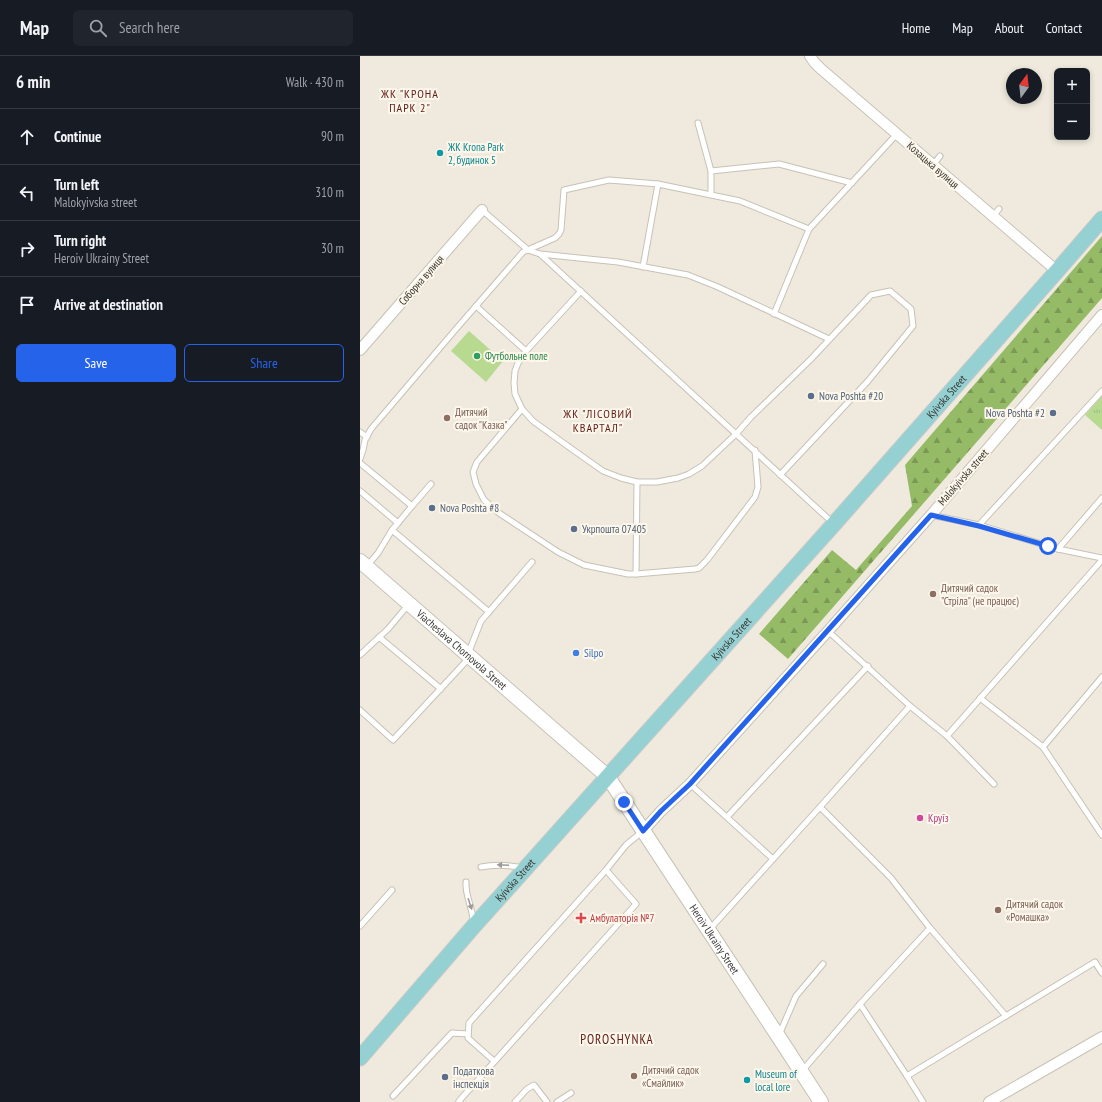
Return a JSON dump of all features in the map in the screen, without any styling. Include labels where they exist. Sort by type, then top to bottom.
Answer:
[{"type":"main road","name":"Kyivska Street","points":[[360,1058],[525,868],[834,524],[1102,219]]},
{"type":"main road","name":"Viacheslava Chornovola Street","points":[[363,564],[608,777]]},
{"type":"main road","name":"Heroiv Ukrainy Street","points":[[608,777],[821,1102]]},
{"type":"street","name":"Козацька вулиця","points":[[810,56],[821,69],[933,165],[996,213],[1057,271]]},
{"type":"street","name":"Соборна вулиця","points":[[360,350],[482,210]]},
{"type":"street","name":"Malokyivska street","points":[[643,831],[661,811],[690,784],[828,631],[1101,319]]},
{"type":"street","points":[[989,1102],[1102,1037]]},
{"type":"lane","points":[[698,123],[711,171],[710,194]]},
{"type":"lane","points":[[774,314],[809,229],[897,134]]},
{"type":"lane","points":[[933,165],[940,156]]},
{"type":"lane","points":[[711,171],[779,164],[852,182]]},
{"type":"lane","points":[[360,459],[371,429],[476,306],[524,252],[555,238],[559,234],[561,230],[564,190],[609,180],[658,184],[740,201],[809,229]]},
{"type":"lane","points":[[643,267],[658,184]]},
{"type":"lane","points":[[482,210],[528,250],[540,254],[618,262],[688,275],[718,287],[829,339]]},
{"type":"lane","points":[[540,254],[834,524]]},
{"type":"lane","points":[[581,291],[526,351],[518,362],[515,372],[515,394],[522,409],[533,421],[597,467],[621,478],[637,482],[657,482],[678,478],[689,474],[702,466],[811,359],[871,295],[890,291],[911,309],[914,326],[868,382],[780,475]]},
{"type":"lane","points":[[476,306],[526,351]]},
{"type":"lane","points":[[979,526],[1102,392]]},
{"type":"lane","points":[[522,409],[477,462],[473,472],[476,484],[484,500],[499,513],[558,552],[584,565],[628,574],[699,568],[707,560],[755,497],[758,487],[755,450]]},
{"type":"lane","points":[[360,432],[367,437]]},
{"type":"lane","points":[[360,462],[412,506]]},
{"type":"lane","points":[[636,574],[637,482]]},
{"type":"lane","points":[[363,564],[378,554],[392,530],[431,484]]},
{"type":"lane","points":[[360,491],[398,523]]},
{"type":"lane","points":[[1058,548],[1102,498]]},
{"type":"lane","points":[[931,515],[979,526],[1102,559],[947,736]]},
{"type":"lane","points":[[392,530],[489,612]]},
{"type":"lane","points":[[360,710],[393,740],[441,689],[469,656],[481,621],[532,562]]},
{"type":"lane","points":[[360,655],[388,629],[410,604]]},
{"type":"lane","points":[[828,631],[910,706],[947,736],[994,784]]},
{"type":"lane","points":[[379,637],[441,689]]},
{"type":"lane","points":[[727,817],[868,666]]},
{"type":"lane","points":[[1043,747],[1102,677]]},
{"type":"lane","points":[[980,698],[1043,747],[1102,835]]},
{"type":"lane","points":[[709,931],[910,706]]},
{"type":"lane","points":[[690,784],[773,860]]},
{"type":"lane","points":[[820,807],[891,878],[930,928],[1006,1016]]},
{"type":"lane","points":[[494,1061],[468,1038],[469,1023],[606,870],[626,844],[643,831]]},
{"type":"lane","points":[[481,867],[497,864],[514,865],[525,868]]},
{"type":"lane","points":[[460,1102],[459,1101],[494,1061],[636,904],[606,870]]},
{"type":"lane","points":[[466,882],[465,891],[472,911],[473,927]]},
{"type":"lane","points":[[360,926],[392,890]]},
{"type":"lane","points":[[801,1072],[860,1004],[930,928]]},
{"type":"lane","points":[[907,1076],[1095,962],[1102,973]]},
{"type":"lane","points":[[778,1036],[796,996],[823,964]]},
{"type":"lane","points":[[860,1004],[923,1102]]},
{"type":"lane","points":[[393,1096],[452,1033],[468,1034]]},
{"type":"lane","points":[[515,1102],[526,1089],[534,1084],[547,1102]]},
{"type":"lane","points":[[556,1102],[571,1093]]},
{"type":"green space","points":[[1102,236],[1102,298],[788,659],[759,634],[832,550],[856,570],[912,506],[905,465]]},
{"type":"green space","name":"Футбольне поле","points":[[469,331],[503,361],[486,382],[451,351]]},
{"type":"green space","points":[[1102,396],[1102,430],[1085,415]]},
{"type":"place","name":"ЖК Krona Park 2, будинок 5","points":[[440,153]]},
{"type":"place","name":"Футбольне поле","points":[[477,356]]},
{"type":"place","name":"Nova Poshta #20","points":[[811,396]]},
{"type":"place","name":"Nova Poshta #2","points":[[1053,413]]},
{"type":"place","name":"Дитячий садок \"Казка\"","points":[[447,418]]},
{"type":"place","name":"Nova Poshta #8","points":[[432,508]]},
{"type":"place","name":"Укрпошта 07405","points":[[574,529]]},
{"type":"place","name":"Дитячий садок \"Стріла\" (не працює)","points":[[933,594]]},
{"type":"place","name":"Silpo","points":[[576,653]]},
{"type":"place","name":"Круїз","points":[[920,818]]},
{"type":"place","name":"Дитячий садок «Ромашка»","points":[[998,910]]},
{"type":"place","name":"Амбулаторія №7","points":[[581,918]]},
{"type":"place","name":"Дитячий садок «Смайлик»","points":[[634,1076]]},
{"type":"place","name":"Податкова інспекція","points":[[445,1077]]},
{"type":"place","name":"Museum of local lore","points":[[747,1080]]},
{"type":"district","name":"ЖК \"КРОНА ПАРК 2\"","points":[[410,100]]},
{"type":"district","name":"ЖК \"ЛІСОВИЙ КВАРТАЛ\"","points":[[598,420]]},
{"type":"district","name":"POROSHYNKA","points":[[617,1039]]},
{"type":"route","points":[[624,802],[643,831],[661,811],[690,784],[931,515],[979,526],[1048,546]]}]
